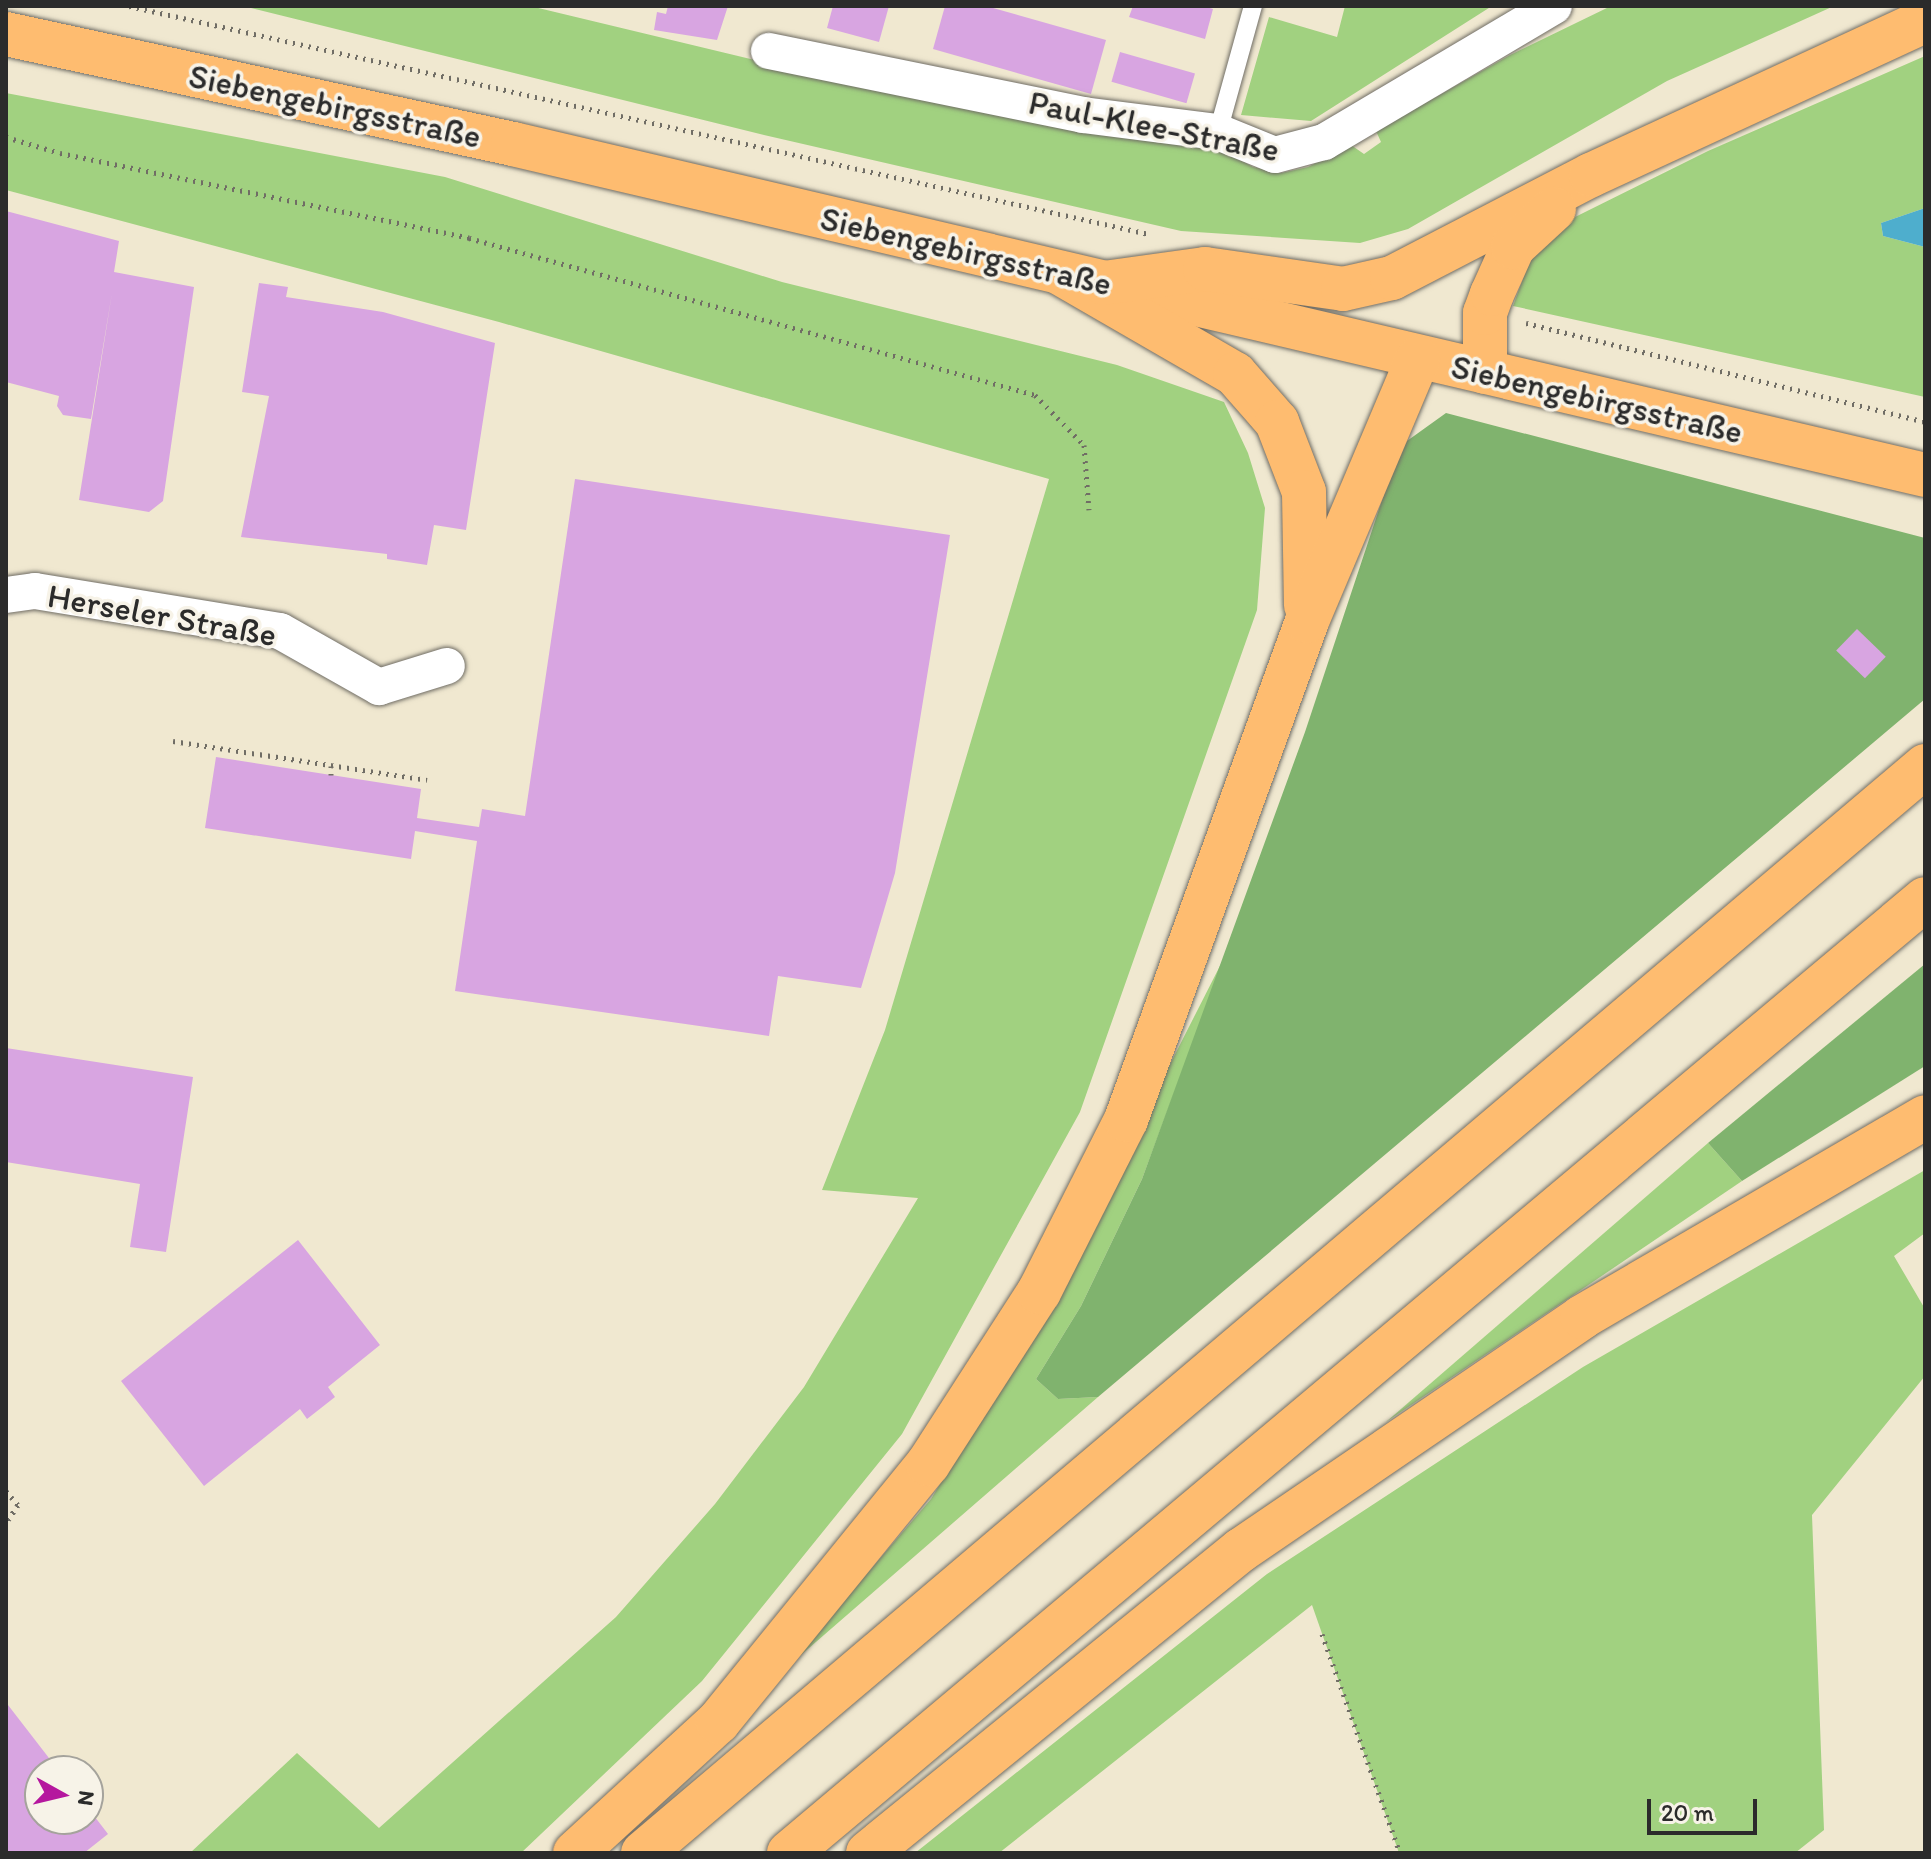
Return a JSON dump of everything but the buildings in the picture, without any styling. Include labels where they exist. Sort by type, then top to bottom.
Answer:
[{"type":"main road","points":[[1104,283],[1205,269],[1343,289],[1392,278],[1591,175],[1925,21]]},
{"type":"main road","name":"Siebengebirgsstraße","points":[[6,34],[513,144],[1925,475]]},
{"type":"main road","points":[[1485,372],[1485,313],[1513,247],[1591,175]]},
{"type":"main road","points":[[1060,273],[1235,374],[1277,422],[1304,492],[1307,621]]},
{"type":"main road","points":[[575,1853],[718,1722],[928,1464],[1039,1292],[1126,1120],[1307,621],[1418,358]]},
{"type":"main road","points":[[643,1853],[1925,766]]},
{"type":"main road","points":[[789,1853],[1925,899]]},
{"type":"main road","points":[[868,1853],[1241,1550],[1582,1317],[1925,1117]]},
{"type":"street","name":"Paul-Klee-Straße","points":[[769,51],[1083,115],[1218,132],[1275,155],[1324,142],[1554,6]]},
{"type":"street","name":"Herseler Straße","points":[[6,595],[35,591],[280,631],[379,687],[447,666]]},
{"type":"lane","points":[[1218,132],[1253,6]]},
{"type":"path","points":[[129,6],[1160,236]]},
{"type":"path","points":[[6,137],[60,153],[469,238],[1035,395],[1084,445],[1089,510]]},
{"type":"path","points":[[1485,313],[1925,422]]},
{"type":"path","points":[[173,741],[427,780]]},
{"type":"path","points":[[331,766],[331,775]]},
{"type":"path","points":[[6,1491],[18,1505],[6,1523]]},
{"type":"path","points":[[1322,1634],[1400,1853]]},
{"type":"green space","points":[[243,6],[530,6],[763,62],[1223,150],[1253,167],[1281,173],[1308,167],[1351,145],[1364,154],[1381,142],[1376,131],[1510,55],[1611,6],[1834,6],[1667,81],[1408,229],[1360,243],[1181,231],[764,135]]},
{"type":"green space","points":[[1345,6],[1492,6],[1311,121],[1241,115],[1269,17],[1337,37]]},
{"type":"green space","points":[[1925,56],[1925,208],[1881,223],[1883,236],[1925,247],[1925,397],[1513,306],[1532,254],[1565,222],[1708,151]]},
{"type":"green space","points":[[6,93],[445,177],[782,282],[1117,365],[1224,402],[1248,453],[1265,508],[1257,610],[1080,1112],[902,1434],[702,1681],[521,1853],[190,1853],[297,1753],[379,1828],[616,1617],[715,1504],[804,1387],[918,1198],[822,1190],[885,1030],[1049,479],[499,322],[6,190]]},
{"type":"green space","points":[[1446,413],[1925,538],[1925,699],[1098,1397],[1058,1399],[1036,1379],[1081,1306],[1142,1179],[1305,732],[1400,446]]},
{"type":"green space","points":[[1225,956],[1142,1179],[1081,1306],[1036,1379],[1058,1399],[1098,1397],[786,1668],[931,1499],[1043,1314]]},
{"type":"green space","points":[[1925,964],[1925,1066],[1742,1181],[1708,1143]]},
{"type":"green space","points":[[1708,1143],[1742,1181],[1386,1422]]},
{"type":"green space","points":[[1925,1170],[1925,1233],[1894,1256],[1925,1309],[1925,1376],[1812,1515],[1824,1830],[1795,1853],[1399,1853],[1312,1605],[999,1853],[915,1853],[1267,1574],[1583,1367]]},
{"type":"water","points":[[1925,208],[1925,247],[1883,236],[1881,223]]}]
